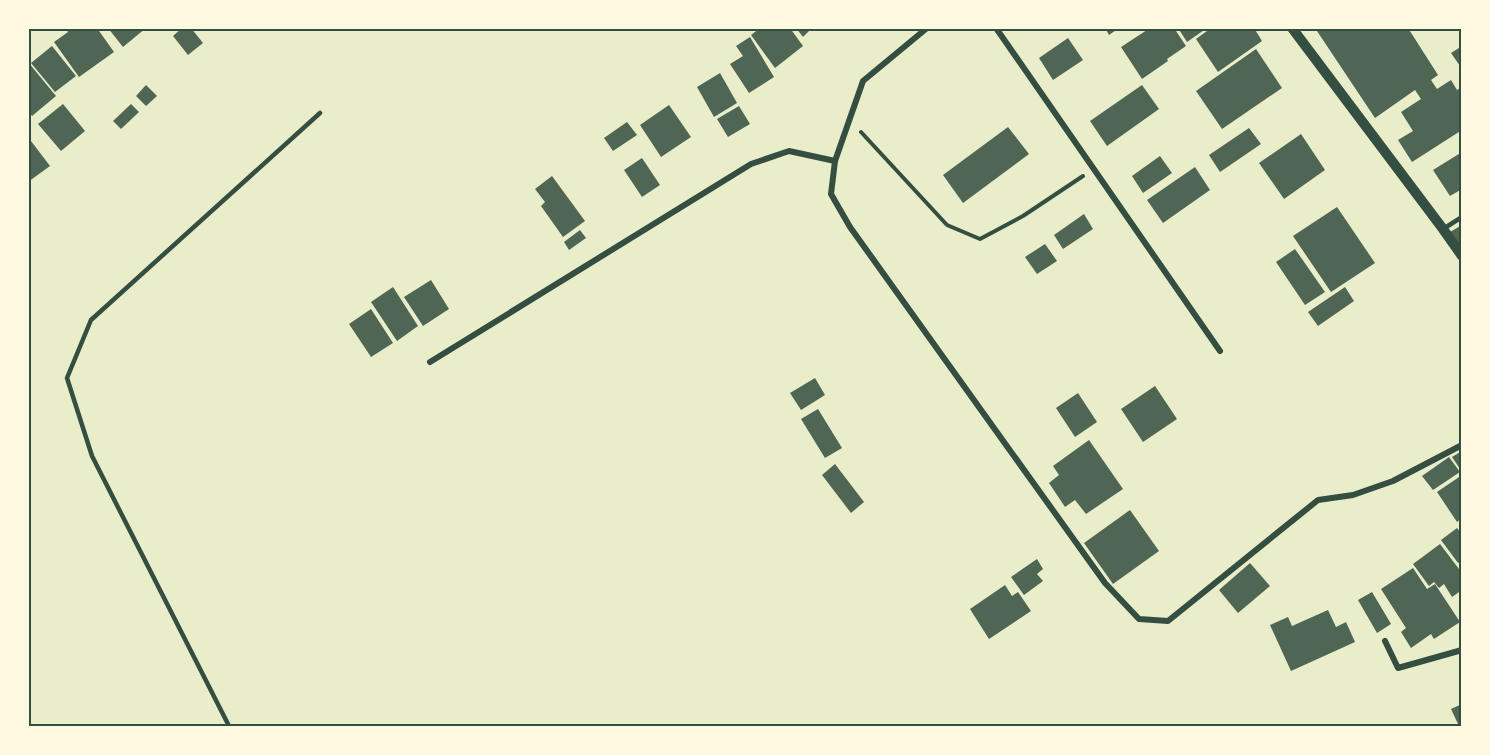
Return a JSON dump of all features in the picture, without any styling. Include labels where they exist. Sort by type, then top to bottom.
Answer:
[{"type":"street","points":[[927,28],[863,81],[835,161],[831,194],[850,227],[1105,583],[1139,619],[1168,621],[1318,500],[1353,495],[1393,481],[1461,445]]},
{"type":"street","points":[[996,28],[1220,351]]},
{"type":"street","points":[[1292,28],[1461,256]]},
{"type":"street","points":[[430,362],[751,164],[789,151],[835,161]]},
{"type":"street","points":[[1385,641],[1398,668],[1461,651]]},
{"type":"lane","points":[[229,726],[92,456],[67,378],[91,320],[320,113]]},
{"type":"lane","points":[[1443,229],[1461,217]]},
{"type":"path","points":[[850,121],[947,225],[980,239],[1023,216],[1094,168]]},
{"type":"building","points":[[66,28],[97,28],[114,52],[79,77],[54,42],[68,32]]},
{"type":"building","points":[[108,28],[146,28],[123,47]]},
{"type":"building","points":[[182,28],[191,28],[203,43],[188,55],[173,36]]},
{"type":"building","points":[[760,28],[790,28],[803,46],[775,68],[751,35]]},
{"type":"building","points":[[796,28],[812,28],[803,37]]},
{"type":"building","points":[[1105,28],[1119,28],[1109,35]]},
{"type":"building","points":[[1146,28],[1174,28],[1186,46],[1142,79],[1121,47],[1147,30]]},
{"type":"building","points":[[1178,28],[1207,28],[1187,42]]},
{"type":"building","points":[[1211,28],[1254,28],[1262,41],[1218,72],[1196,39]]},
{"type":"building","points":[[1315,28],[1408,28],[1438,75],[1431,80],[1437,89],[1451,80],[1457,90],[1462,87],[1462,130],[1412,162],[1398,140],[1413,131],[1401,112],[1421,99],[1415,90],[1375,118]]},
{"type":"building","points":[[750,37],[774,77],[749,93],[730,64],[743,56],[736,46]]},
{"type":"building","points":[[1068,38],[1083,60],[1053,80],[1039,58]]},
{"type":"building","points":[[52,46],[76,76],[55,92],[31,63]]},
{"type":"building","points":[[1462,46],[1462,69],[1451,53]]},
{"type":"building","points":[[1256,49],[1282,88],[1222,129],[1196,91]]},
{"type":"building","points":[[28,62],[56,96],[32,116],[28,112]]},
{"type":"building","points":[[720,73],[737,103],[714,117],[697,87]]},
{"type":"building","points":[[146,85],[157,96],[146,106],[136,96]]},
{"type":"building","points":[[1142,85],[1159,109],[1107,146],[1090,121]]},
{"type":"building","points":[[63,104],[85,131],[61,151],[38,124]]},
{"type":"building","points":[[131,104],[139,112],[121,129],[113,121]]},
{"type":"building","points":[[669,105],[691,137],[661,157],[640,125]]},
{"type":"building","points":[[739,106],[750,124],[728,137],[717,119]]},
{"type":"building","points":[[627,122],[637,135],[613,151],[604,138]]},
{"type":"building","points":[[1008,127],[1029,154],[963,203],[943,175]]},
{"type":"building","points":[[1249,128],[1261,144],[1220,172],[1209,155]]},
{"type":"building","points":[[1301,134],[1325,170],[1284,199],[1259,163]]},
{"type":"building","points":[[31,141],[50,166],[28,182],[28,143]]},
{"type":"building","points":[[1462,152],[1462,189],[1450,196],[1433,170]]},
{"type":"building","points":[[1160,156],[1172,173],[1143,193],[1132,176]]},
{"type":"building","points":[[642,158],[660,185],[642,197],[624,170]]},
{"type":"building","points":[[1195,167],[1210,190],[1163,223],[1147,200]]},
{"type":"building","points":[[552,176],[585,221],[563,237],[541,206],[545,202],[535,189]]},
{"type":"building","points":[[1337,207],[1375,263],[1331,292],[1293,236]]},
{"type":"building","points":[[1084,214],[1093,229],[1063,249],[1054,235]]},
{"type":"building","points":[[1462,225],[1462,249],[1450,232]]},
{"type":"building","points":[[580,230],[586,238],[569,250],[564,242]]},
{"type":"building","points":[[1045,244],[1057,261],[1037,274],[1025,257]]},
{"type":"building","points":[[1295,249],[1325,292],[1305,305],[1276,262]]},
{"type":"building","points":[[431,280],[449,309],[423,326],[404,297]]},
{"type":"building","points":[[393,287],[418,326],[397,341],[371,302]]},
{"type":"building","points":[[1345,287],[1354,301],[1318,326],[1308,312]]},
{"type":"building","points":[[371,309],[393,343],[371,357],[349,324]]},
{"type":"building","points":[[815,378],[825,395],[801,410],[790,393]]},
{"type":"building","points":[[1155,386],[1177,419],[1143,442],[1121,409]]},
{"type":"building","points":[[1078,393],[1097,422],[1075,437],[1056,408]]},
{"type":"building","points":[[818,409],[842,448],[825,458],[801,419]]},
{"type":"building","points":[[1089,440],[1123,489],[1086,514],[1075,500],[1065,507],[1049,483],[1059,475],[1053,466]]},
{"type":"building","points":[[1462,451],[1462,472],[1452,457]]},
{"type":"building","points":[[1449,457],[1460,472],[1433,490],[1422,476]]},
{"type":"building","points":[[835,464],[864,502],[851,513],[822,475]]},
{"type":"building","points":[[1462,475],[1462,518],[1457,522],[1437,492]]},
{"type":"building","points":[[1130,510],[1159,551],[1113,584],[1084,543]]},
{"type":"building","points":[[1457,528],[1462,534],[1462,560],[1458,563],[1441,540]]},
{"type":"building","points":[[1440,544],[1462,573],[1462,590],[1452,597],[1444,584],[1439,588],[1434,582],[1429,586],[1413,564]]},
{"type":"building","points":[[1037,559],[1043,569],[1037,574],[1043,581],[1024,595],[1011,577]]},
{"type":"building","points":[[1250,563],[1270,586],[1238,613],[1219,590]]},
{"type":"building","points":[[1413,568],[1427,589],[1435,584],[1460,622],[1434,639],[1431,634],[1411,648],[1401,632],[1406,628],[1381,589]]},
{"type":"building","points":[[1005,585],[1012,596],[1018,592],[1031,611],[989,639],[970,609]]},
{"type":"building","points":[[1372,592],[1391,624],[1377,633],[1358,600]]},
{"type":"building","points":[[1328,610],[1336,627],[1346,622],[1355,642],[1291,671],[1270,625],[1288,617],[1292,626]]},
{"type":"building","points":[[1462,704],[1462,726],[1459,726],[1451,709]]}]
